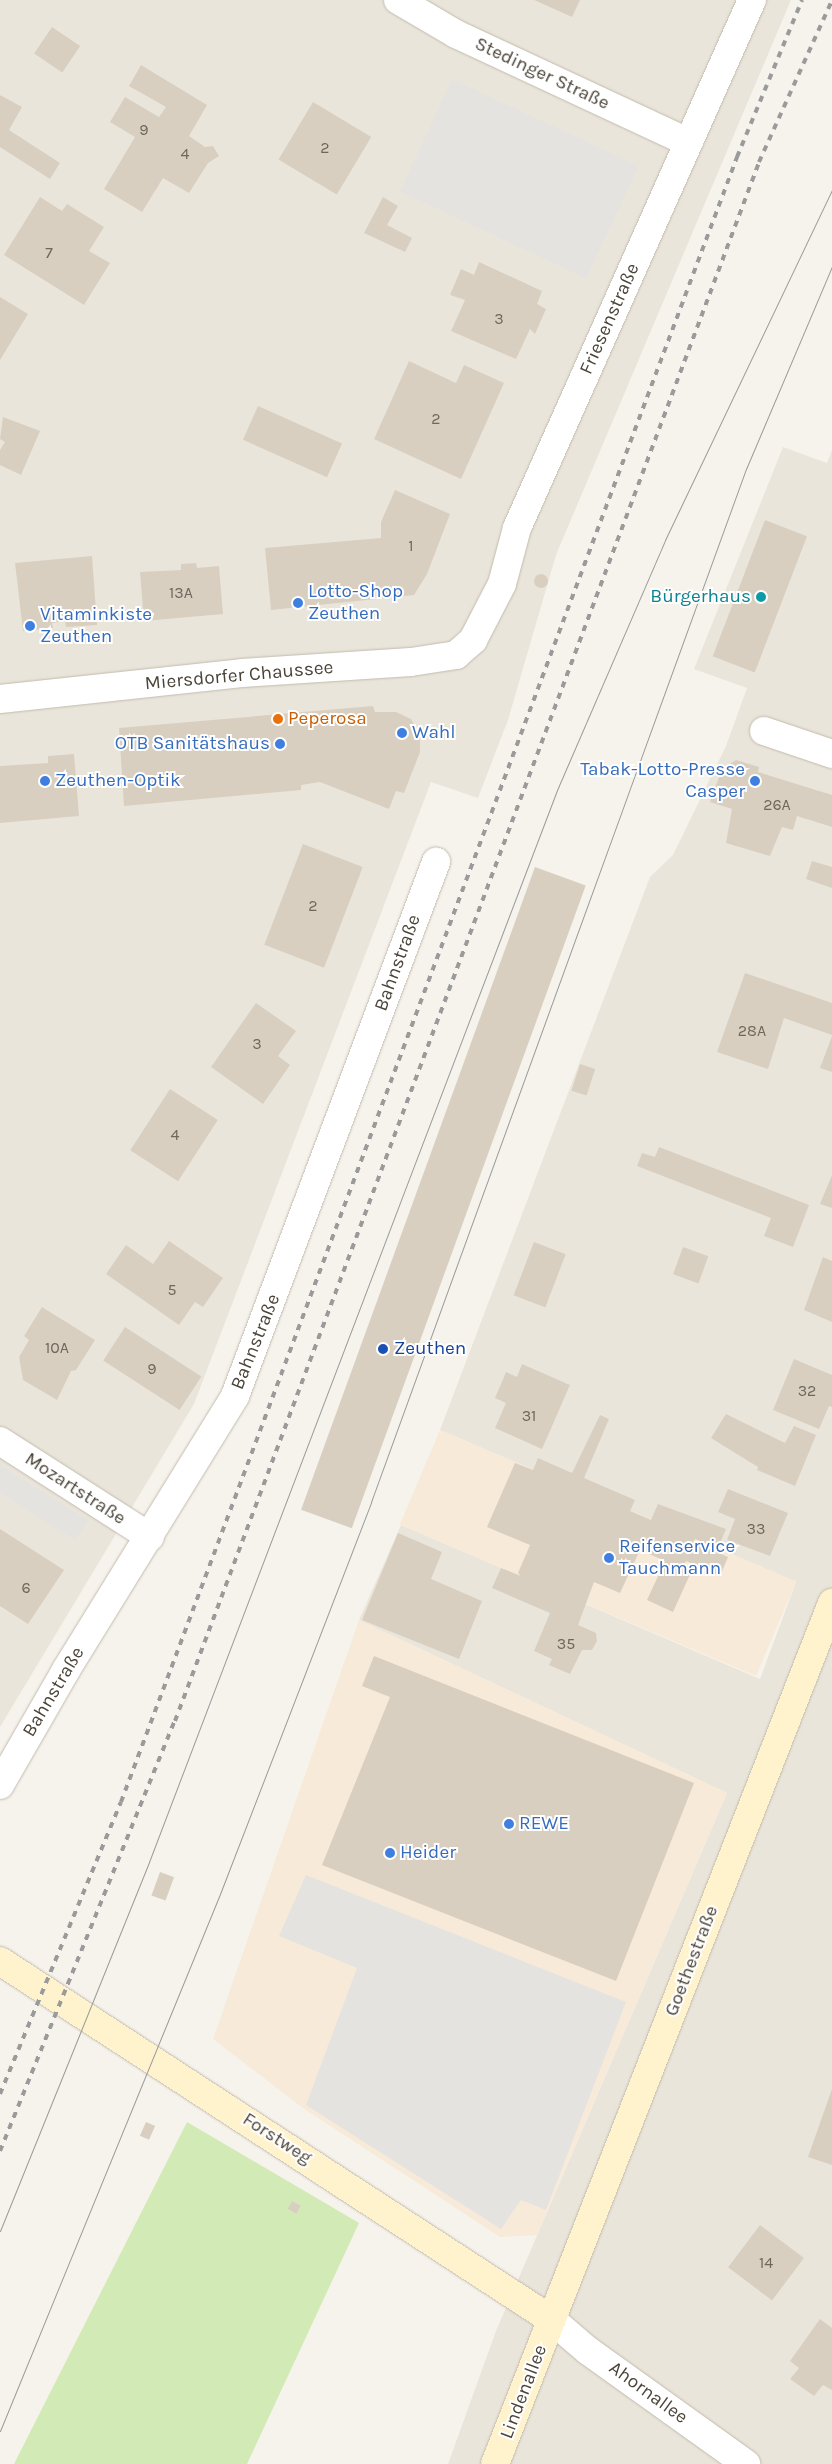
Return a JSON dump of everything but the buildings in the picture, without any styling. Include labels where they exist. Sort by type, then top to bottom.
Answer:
[{"type":"main road","name":"Goethestraße","points":[[552,2320],[832,1603]]},
{"type":"main road","name":"Forstweg","points":[[0,1960],[552,2320]]},
{"type":"main road","name":"Lindenallee","points":[[495,2464],[552,2320]]},
{"type":"street","name":"Stedinger Straße","points":[[398,0],[456,34],[688,142]]},
{"type":"street","name":"Friesenstraße","points":[[473,640],[502,584],[517,528],[752,0]]},
{"type":"street","name":"Miersdorfer Chaussee","points":[[0,699],[242,673],[411,662],[456,655],[473,640]]},
{"type":"street","points":[[764,731],[832,754]]},
{"type":"street","name":"Bahnstraße","points":[[0,1785],[235,1396],[250,1362],[436,862]]},
{"type":"street","name":"Mozartstraße","points":[[0,1441],[150,1536]]},
{"type":"street","name":"Ahornallee","points":[[552,2320],[587,2350],[746,2464]]},
{"type":"shaded area","points":[[0,0],[791,0],[556,555],[508,720],[478,798],[431,782],[194,1404],[0,1727]]},
{"type":"shaded area","points":[[452,79],[639,166],[586,278],[400,191]]},
{"type":"shaded area","points":[[783,447],[827,463],[832,450],[832,2464],[448,2464],[496,2331],[727,1793],[359,1620],[401,1525],[760,1679],[796,1582],[440,1430],[650,877],[673,855],[726,746],[747,688],[694,669]]},
{"type":"shaded area","name":"Reifenservice Tauchmann","points":[[440,1430],[796,1581],[756,1676],[400,1525]]},
{"type":"shaded area","points":[[0,1465],[88,1520],[75,1540],[0,1493]]},
{"type":"shaded area","points":[[359,1620],[727,1793],[537,2235],[500,2237],[303,2108],[213,2039]]},
{"type":"shaded area","points":[[306,1875],[626,2002],[546,2210],[521,2200],[501,2229],[306,2105],[357,1968],[279,1936]]},
{"type":"green space","points":[[187,2122],[359,2223],[247,2464],[14,2464]]},
{"type":"tram line","points":[[0,2231],[149,1862],[557,790],[665,540],[832,190]]},
{"type":"tram line","points":[[0,2431],[220,1894],[371,1502],[746,469],[832,266]]},
{"type":"railway","points":[[0,2094],[121,1802],[737,157],[802,0]]},
{"type":"railway","points":[[0,2151],[175,1721],[759,162],[832,0]]},
{"type":"place","name":"Bürgerhaus","points":[[761,597]]},
{"type":"place","name":"Lotto-Shop Zeuthen","points":[[298,603]]},
{"type":"place","name":"Vitaminkiste Zeuthen","points":[[30,626]]},
{"type":"place","name":"Peperosa","points":[[278,719]]},
{"type":"place","name":"Wahl","points":[[402,733]]},
{"type":"place","name":"OTB Sanitätshaus","points":[[280,744]]},
{"type":"place","name":"Zeuthen-Optik","points":[[45,781]]},
{"type":"place","name":"Tabak-Lotto-Presse Casper","points":[[755,781]]},
{"type":"place","name":"Zeuthen","points":[[383,1349]]},
{"type":"place","name":"Reifenservice Tauchmann","points":[[609,1558]]},
{"type":"place","name":"REWE","points":[[509,1824]]},
{"type":"place","name":"Heider","points":[[390,1853]]}]
